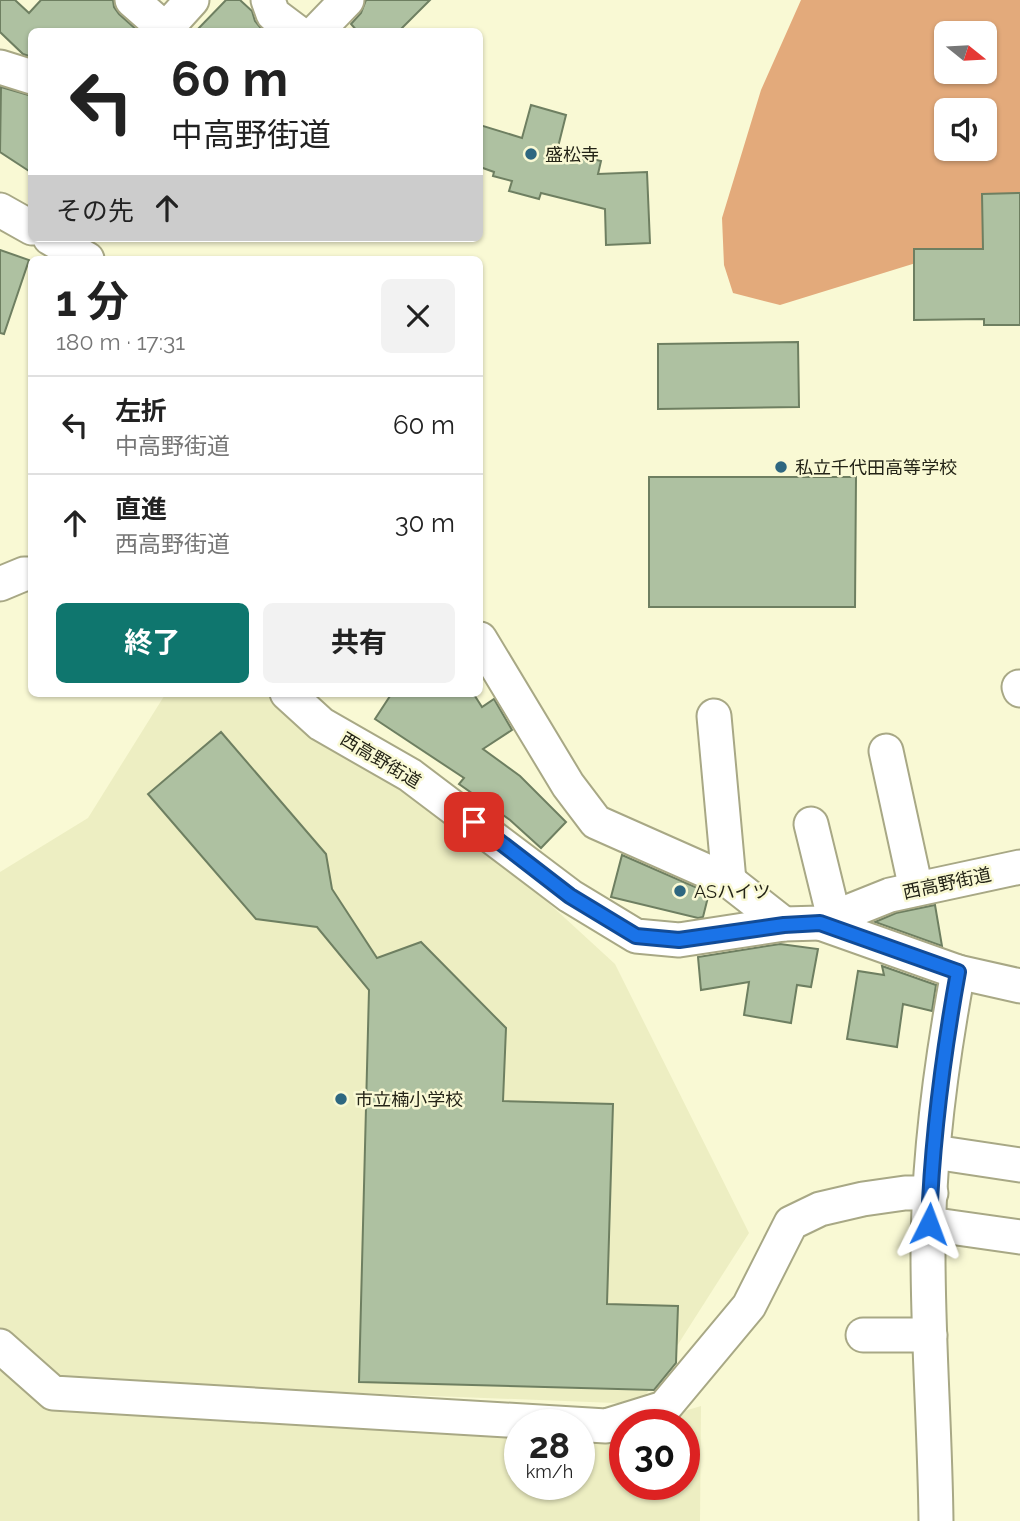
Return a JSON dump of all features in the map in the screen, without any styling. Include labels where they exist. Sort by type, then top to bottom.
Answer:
[{"type":"street","points":[[132,0],[162,28]]},
{"type":"street","points":[[166,28],[192,0]]},
{"type":"street","points":[[268,0],[273,14],[292,28]]},
{"type":"street","points":[[320,28],[346,0]]},
{"type":"street","points":[[0,67],[28,76]]},
{"type":"street","points":[[0,210],[28,226]]},
{"type":"street","points":[[57,242],[82,256]]},
{"type":"street","points":[[0,584],[28,574]]},
{"type":"street","points":[[483,644],[568,785],[596,822],[729,881],[784,925]]},
{"type":"street","name":"西高野街道","points":[[291,697],[320,724],[410,775],[570,896],[636,936],[679,940],[827,921],[890,895],[1020,867]]},
{"type":"street","points":[[714,716],[729,881]]},
{"type":"street","points":[[886,751],[916,889]]},
{"type":"street","points":[[811,824],[827,921],[958,972],[1020,986]]},
{"type":"street","points":[[936,1521],[930,1335],[930,1208],[948,1027],[958,972]]},
{"type":"street","points":[[934,1152],[1020,1165]]},
{"type":"street","points":[[0,1346],[52,1393],[606,1426],[664,1408],[749,1306],[791,1223],[820,1209],[905,1193],[930,1208],[1020,1237]]},
{"type":"street","points":[[863,1335],[930,1335]]},
{"type":"shaded area","points":[[801,0],[1020,0],[1020,242],[932,258],[780,305],[733,293],[724,265],[722,218],[761,90]]},
{"type":"shaded area","name":"市立楠小学校","points":[[164,697],[281,697],[454,816],[615,964],[749,1233],[640,1404],[53,1381],[0,1334],[0,872],[88,818]]},
{"type":"shaded area","points":[[0,1355],[50,1401],[504,1431],[504,1500],[595,1500],[595,1434],[609,1431],[609,1500],[700,1500],[700,1409],[691,1409],[701,1406],[700,1521],[0,1521]]},
{"type":"building","points":[[0,0],[15,0],[29,13],[41,0],[113,0],[119,14],[135,28],[28,28],[28,56],[0,32]]},
{"type":"building","points":[[226,0],[240,0],[252,11],[261,28],[199,28]]},
{"type":"building","points":[[366,0],[430,0],[402,28],[354,28],[351,24],[361,13]]},
{"type":"building","points":[[1,87],[28,95],[28,170],[0,152]]},
{"type":"building","points":[[531,105],[566,115],[557,151],[601,161],[598,174],[647,172],[650,243],[606,245],[605,209],[541,193],[539,199],[509,191],[512,181],[493,176],[494,172],[483,168],[483,126],[522,138]]},
{"type":"building","points":[[1020,193],[1020,325],[984,325],[984,319],[914,320],[914,249],[983,249],[982,194]]},
{"type":"building","points":[[0,250],[28,260],[28,263],[4,334],[0,333]]},
{"type":"building","points":[[798,342],[799,407],[658,409],[658,344]]},
{"type":"building","points":[[649,477],[856,477],[855,607],[649,607]]},
{"type":"building","points":[[389,697],[476,697],[482,707],[494,699],[512,730],[483,749],[520,776],[566,822],[541,848],[510,820],[459,784],[464,778],[375,719]]},
{"type":"building","points":[[221,732],[326,854],[332,889],[377,958],[421,942],[506,1028],[503,1101],[613,1104],[607,1304],[678,1306],[676,1363],[654,1390],[359,1382],[369,990],[317,927],[256,919],[148,794]]},
{"type":"building","points":[[622,855],[709,893],[703,917],[611,897]]},
{"type":"building","points":[[935,905],[942,946],[875,922],[896,913]]},
{"type":"building","points":[[780,944],[818,949],[811,987],[797,985],[791,1023],[744,1015],[749,982],[701,990],[698,957]]},
{"type":"building","points":[[882,966],[936,985],[932,1011],[903,1004],[897,1047],[847,1039],[858,971],[884,975]]},
{"type":"place","name":"盛松寺","points":[[531,154]]},
{"type":"place","name":"私立千代田高等学校","points":[[781,467]]},
{"type":"place","name":"ASハイツ","points":[[680,891]]},
{"type":"place","name":"市立楠小学校","points":[[341,1099]]},
{"type":"route","points":[[474,822],[570,896],[636,936],[679,940],[784,925],[820,923],[958,972],[948,1027],[929,1224]]}]
